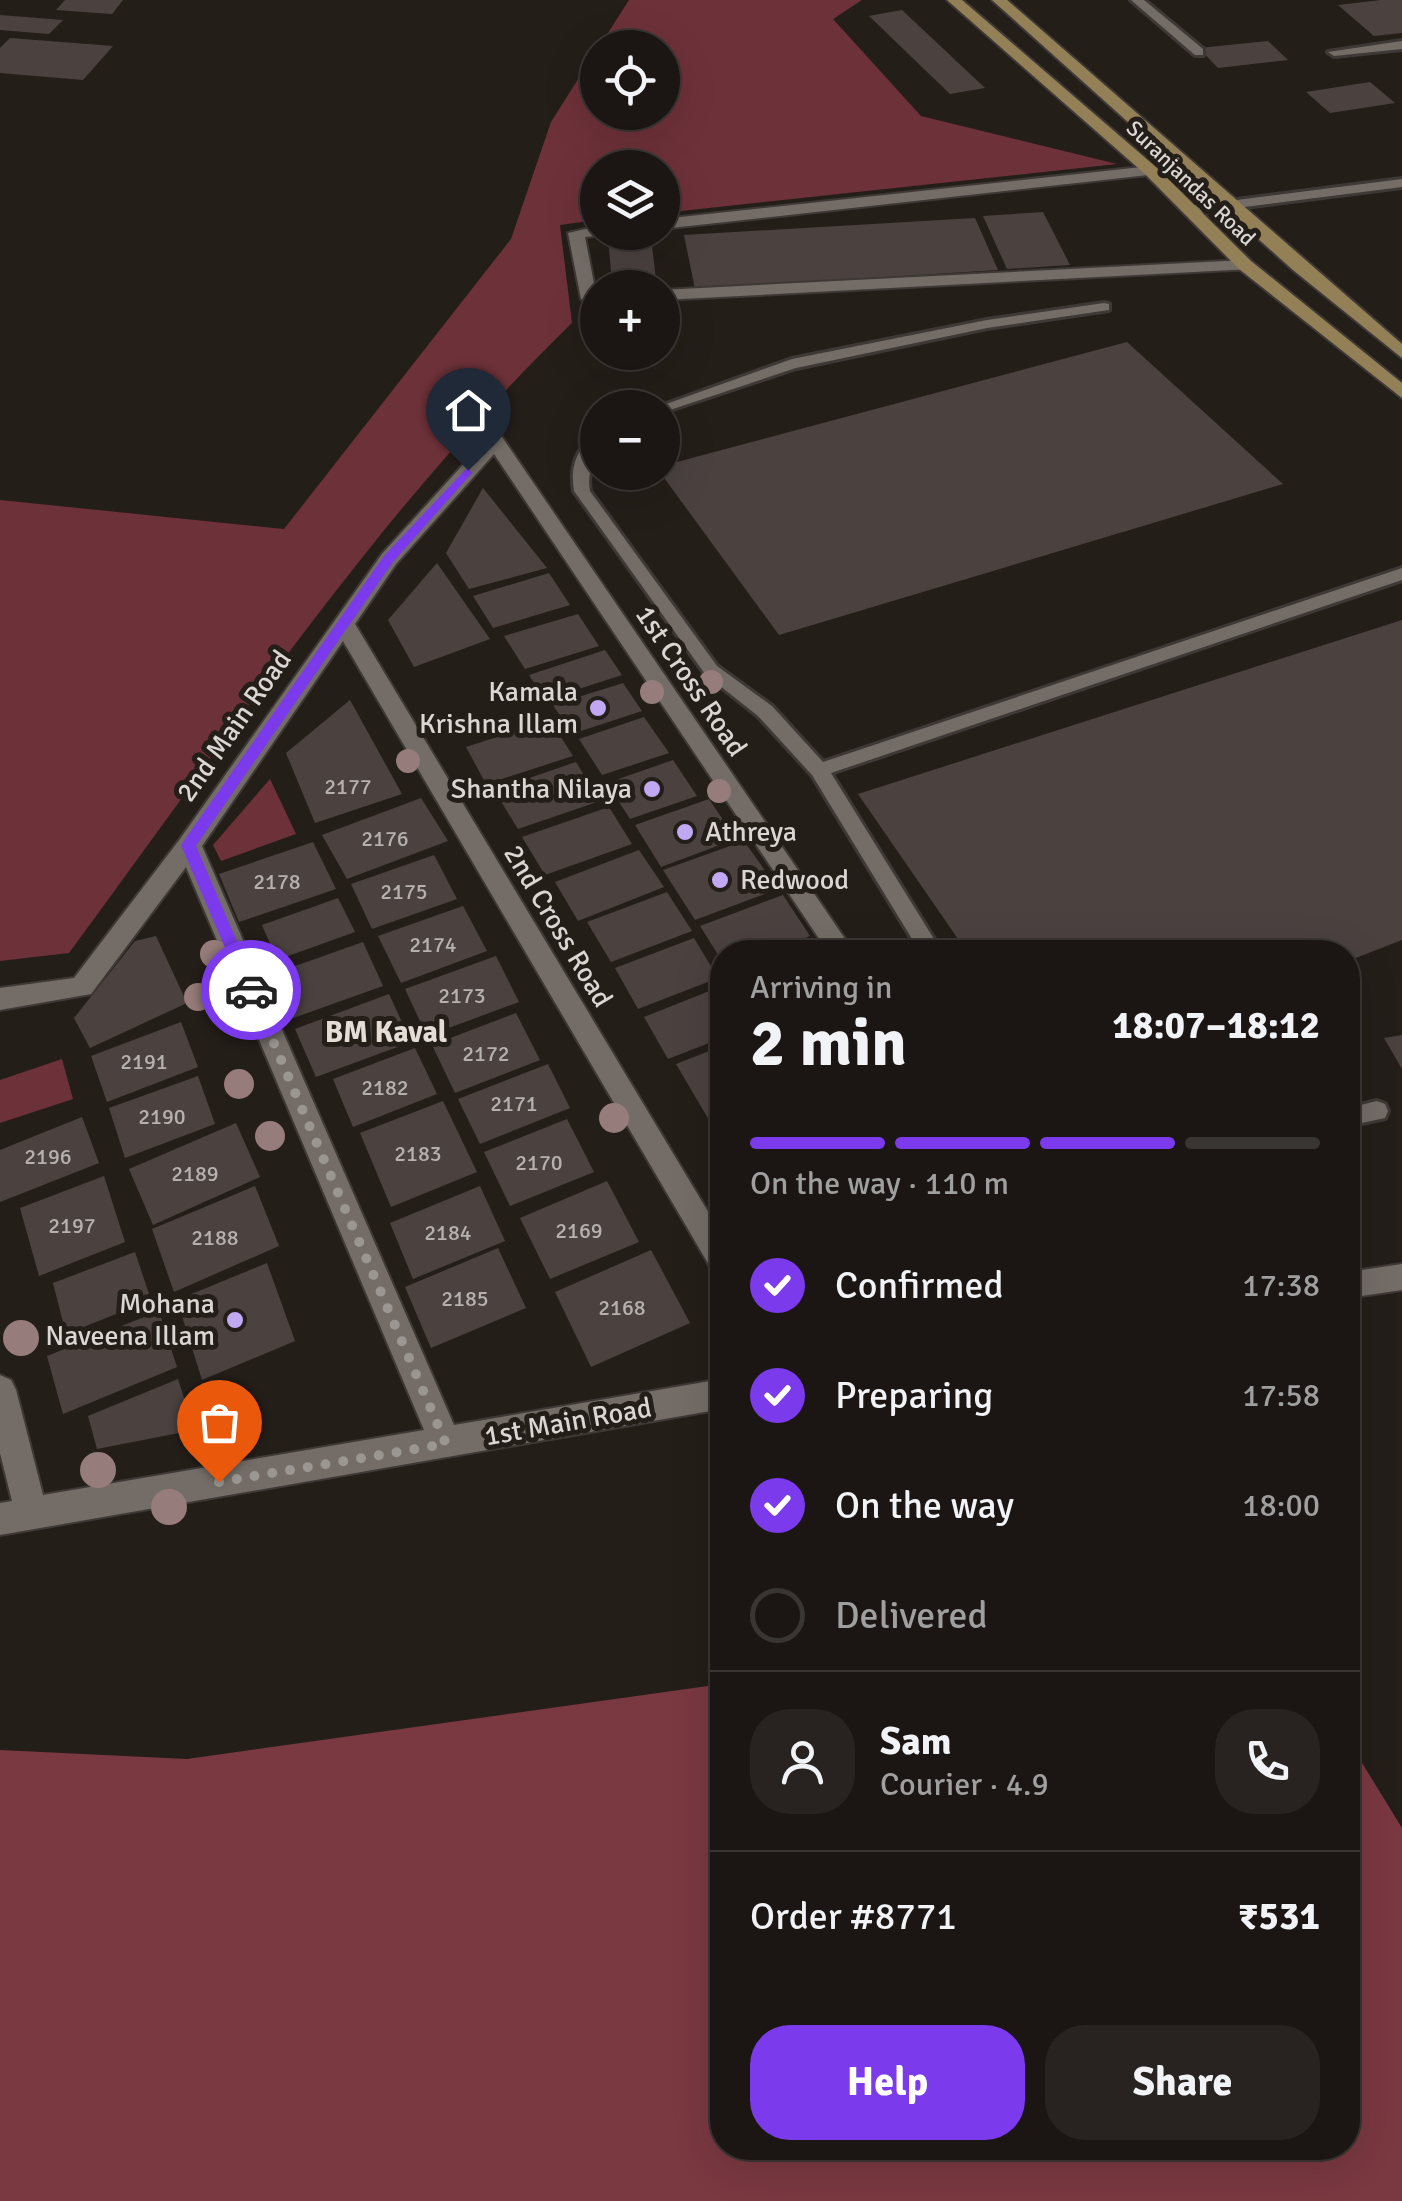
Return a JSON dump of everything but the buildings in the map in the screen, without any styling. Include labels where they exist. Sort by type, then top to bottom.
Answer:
[{"type":"main road","name":"Suranjandas Road","points":[[954,0],[1151,171],[1245,265],[1402,392]]},
{"type":"main road","name":"Suranjandas Road","points":[[998,0],[1291,262],[1402,353]]},
{"type":"street","points":[[680,222],[1151,171]]},
{"type":"street","points":[[580,233],[576,233],[584,270]]},
{"type":"street","points":[[680,294],[1245,265]]},
{"type":"street","name":"2nd Main Road","points":[[0,999],[82,988],[389,559],[494,441]]},
{"type":"street","name":"1st Cross Road","points":[[494,441],[834,940]]},
{"type":"street","name":"2nd Cross Road","points":[[343,622],[710,1241]]},
{"type":"street","points":[[188,845],[446,1444]]},
{"type":"street","points":[[1360,1283],[1402,1277]]},
{"type":"street","points":[[0,1390],[15,1516]]},
{"type":"street","name":"1st Main Road","points":[[15,1516],[710,1396]]},
{"type":"lane","points":[[1137,0],[1199,52]]},
{"type":"lane","points":[[1334,52],[1402,45]]},
{"type":"lane","points":[[1190,210],[1402,183]]},
{"type":"lane","points":[[680,402],[792,364],[987,324],[1104,307]]},
{"type":"lane","points":[[582,490],[711,670],[766,711],[819,770],[924,940]]},
{"type":"lane","points":[[819,770],[1402,574]]},
{"type":"lane","points":[[1360,1115],[1377,1111]]},
{"type":"shaded area","points":[[629,0],[862,0],[833,19],[921,116],[1117,164],[680,211],[680,150],[580,150],[580,222],[560,225],[572,323],[501,395],[370,548],[247,708],[69,953],[0,961],[0,500],[284,529],[511,239],[551,122],[580,76],[580,130],[680,130],[680,30],[610,30]]},
{"type":"shaded area","points":[[270,779],[296,834],[221,861],[213,845]]},
{"type":"shaded area","points":[[62,1059],[73,1099],[0,1123],[0,1080]]},
{"type":"shaded area","points":[[710,1686],[710,2160],[1360,2160],[1360,1760],[1402,1828],[1402,2201],[0,2201],[0,1750],[187,1759]]},
{"type":"way so far","points":[[219,1482],[446,1444],[251,990]]},
{"type":"place","name":"Kamala Krishna Illam","points":[[598,708]]},
{"type":"place","name":"Shantha Nilaya","points":[[652,789]]},
{"type":"place","name":"Athreya","points":[[685,832]]},
{"type":"place","name":"Redwood","points":[[720,880]]},
{"type":"place","name":"Mohana Naveena Illam","points":[[235,1320]]},
{"type":"district","name":"BM Kaval","points":[[386,1032]]},
{"type":"route","points":[[251,990],[188,845],[389,559],[468,470]]}]
